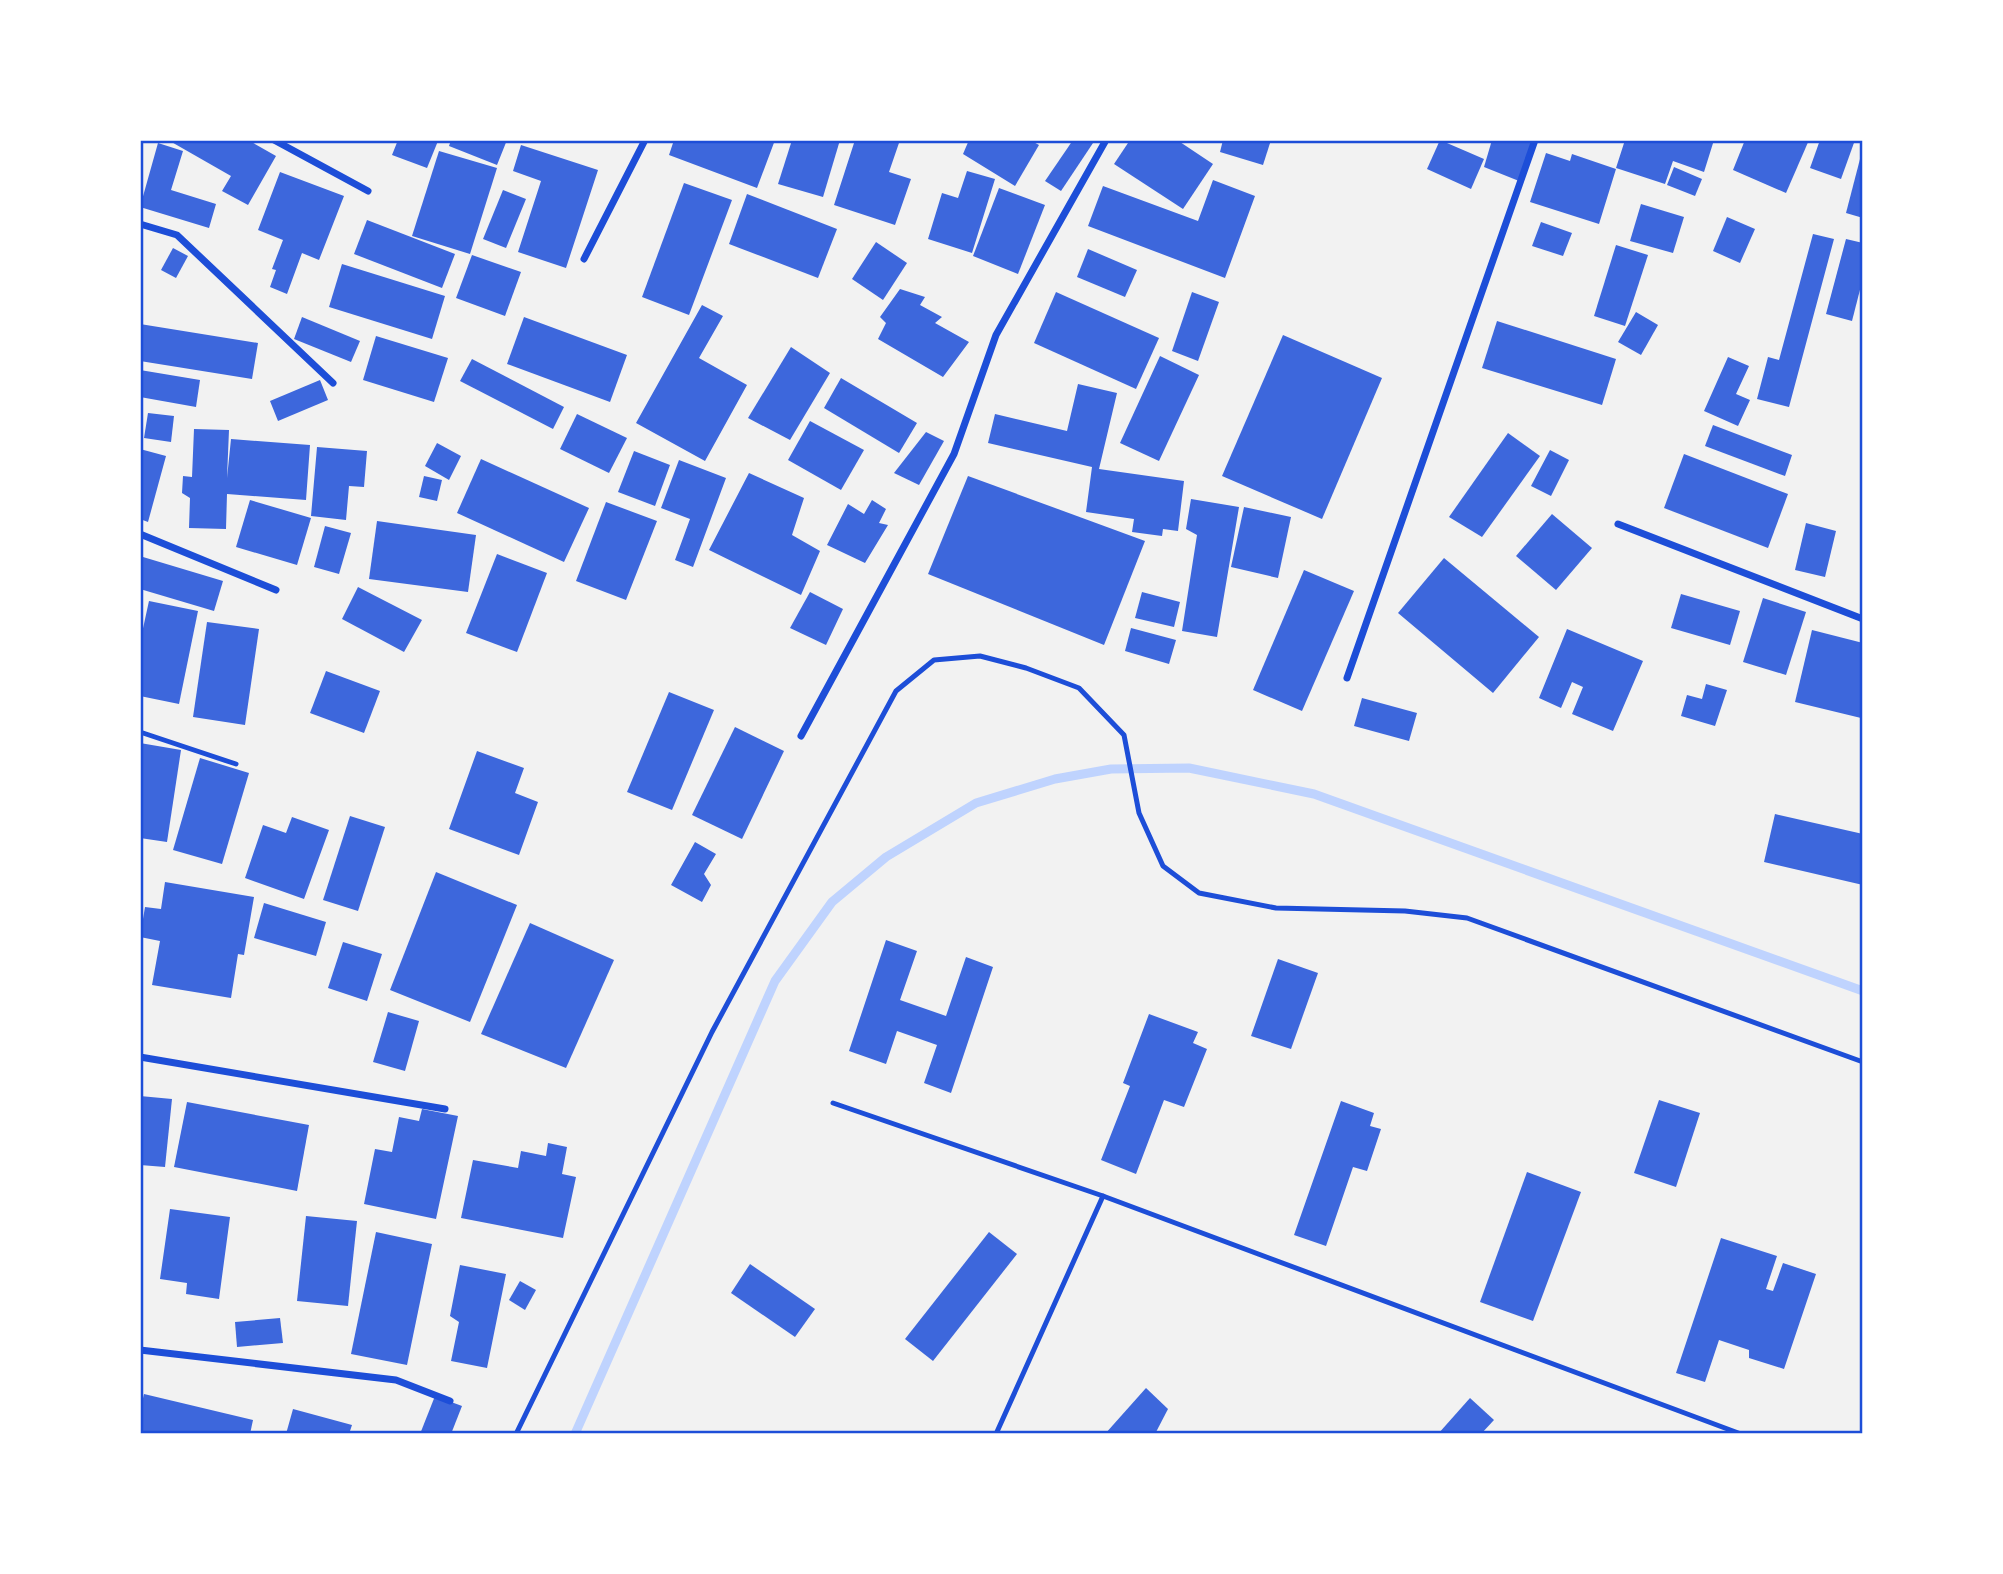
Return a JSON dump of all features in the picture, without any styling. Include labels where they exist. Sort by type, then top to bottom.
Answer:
[{"type":"street","points":[[274,140],[368,191]]},
{"type":"street","points":[[584,259],[645,140]]},
{"type":"street","points":[[801,736],[954,454],[996,335],[1105,140]]},
{"type":"street","points":[[1347,678],[1535,140]]},
{"type":"street","points":[[140,224],[177,235],[333,383]]},
{"type":"street","points":[[1618,524],[1863,619]]},
{"type":"street","points":[[140,534],[276,590]]},
{"type":"street","points":[[140,1057],[445,1109]]},
{"type":"street","points":[[140,1349],[396,1380],[450,1401]]},
{"type":"lane","points":[[516,1434],[712,1032],[897,691],[934,660],[980,656],[1026,668],[1079,688],[1124,735],[1139,813],[1163,866],[1199,893],[1276,908],[1405,911],[1467,918],[1863,1062]]},
{"type":"lane","points":[[140,732],[236,764]]},
{"type":"lane","points":[[833,1103],[1102,1196],[1741,1434]]},
{"type":"lane","points":[[996,1434],[1102,1196]]},
{"type":"building","points":[[168,140],[248,140],[276,156],[248,205],[222,191],[231,176]]},
{"type":"building","points":[[398,140],[438,141],[427,168],[392,155]]},
{"type":"building","points":[[451,140],[507,140],[497,165],[449,146]]},
{"type":"building","points":[[674,140],[775,140],[757,188],[669,155]]},
{"type":"building","points":[[792,140],[840,140],[823,197],[778,184]]},
{"type":"building","points":[[855,140],[900,140],[889,172],[911,179],[895,225],[834,205]]},
{"type":"building","points":[[969,140],[1030,140],[1039,145],[1015,186],[963,154]]},
{"type":"building","points":[[1073,140],[1088,140],[1093,143],[1061,191],[1045,181]]},
{"type":"building","points":[[1130,140],[1177,140],[1213,164],[1183,209],[1114,164]]},
{"type":"building","points":[[1223,140],[1271,140],[1263,165],[1220,152]]},
{"type":"building","points":[[1440,140],[1484,159],[1471,189],[1427,169]]},
{"type":"building","points":[[1492,140],[1533,140],[1519,181],[1484,167]]},
{"type":"building","points":[[1625,140],[1714,140],[1704,172],[1673,161],[1665,184],[1616,168]]},
{"type":"building","points":[[1745,140],[1809,140],[1786,193],[1733,170]]},
{"type":"building","points":[[1820,140],[1855,140],[1841,179],[1810,168]]},
{"type":"building","points":[[158,143],[183,151],[171,190],[216,204],[209,228],[140,207]]},
{"type":"building","points":[[521,145],[598,170],[566,268],[518,252],[541,181],[513,171]]},
{"type":"building","points":[[439,151],[497,168],[470,254],[412,236]]},
{"type":"building","points":[[1546,153],[1570,161],[1572,154],[1616,169],[1599,224],[1530,202]]},
{"type":"building","points":[[1860,159],[1863,160],[1863,218],[1846,213]]},
{"type":"building","points":[[1674,167],[1702,179],[1695,196],[1667,185]]},
{"type":"building","points":[[967,171],[995,179],[972,253],[928,239],[942,193],[958,198]]},
{"type":"building","points":[[280,172],[344,196],[319,260],[302,253],[287,294],[270,287],[276,270],[272,269],[283,240],[258,230]]},
{"type":"building","points":[[1213,180],[1255,196],[1225,278],[1088,226],[1103,186],[1198,221]]},
{"type":"building","points":[[684,183],[732,200],[689,315],[642,297]]},
{"type":"building","points":[[999,188],[1045,205],[1018,274],[973,256]]},
{"type":"building","points":[[503,190],[526,199],[506,248],[483,239]]},
{"type":"building","points":[[747,194],[837,229],[818,278],[729,244]]},
{"type":"building","points":[[1641,204],[1684,217],[1673,253],[1630,241]]},
{"type":"building","points":[[1727,217],[1755,229],[1740,263],[1713,251]]},
{"type":"building","points":[[367,220],[455,254],[442,288],[354,254]]},
{"type":"building","points":[[1541,222],[1572,233],[1563,256],[1532,246]]},
{"type":"building","points":[[1813,234],[1834,239],[1789,407],[1757,399],[1768,357],[1779,360]]},
{"type":"building","points":[[1846,239],[1863,243],[1863,278],[1852,321],[1826,314]]},
{"type":"building","points":[[876,242],[907,263],[883,300],[852,279]]},
{"type":"building","points":[[1616,245],[1648,255],[1625,326],[1594,316]]},
{"type":"building","points":[[173,248],[188,256],[176,278],[161,270]]},
{"type":"building","points":[[1088,249],[1137,270],[1125,297],[1077,277]]},
{"type":"building","points":[[472,255],[521,272],[505,316],[456,298]]},
{"type":"building","points":[[342,264],[445,296],[432,339],[329,307]]},
{"type":"building","points":[[900,289],[925,297],[920,305],[942,317],[935,323],[969,342],[943,377],[878,339],[886,323],[880,317]]},
{"type":"building","points":[[1056,292],[1159,338],[1136,389],[1034,343]]},
{"type":"building","points":[[1192,292],[1219,302],[1198,361],[1172,351]]},
{"type":"building","points":[[702,305],[723,316],[699,358],[747,385],[705,461],[636,423]]},
{"type":"building","points":[[1636,312],[1658,325],[1641,355],[1618,342]]},
{"type":"building","points":[[302,317],[360,341],[351,362],[294,339]]},
{"type":"building","points":[[524,317],[627,355],[610,402],[507,364]]},
{"type":"building","points":[[1497,321],[1616,359],[1602,405],[1482,368]]},
{"type":"building","points":[[140,324],[258,343],[252,379],[140,361]]},
{"type":"building","points":[[1283,335],[1382,378],[1322,519],[1222,476]]},
{"type":"building","points":[[376,336],[448,358],[434,402],[363,380]]},
{"type":"building","points":[[791,347],[830,373],[790,440],[748,418]]},
{"type":"building","points":[[1160,356],[1199,375],[1159,461],[1120,443]]},
{"type":"building","points":[[1728,357],[1749,366],[1736,394],[1750,400],[1738,426],[1704,411]]},
{"type":"building","points":[[472,359],[564,407],[553,429],[460,381]]},
{"type":"building","points":[[140,370],[200,380],[196,407],[140,397]]},
{"type":"building","points":[[841,378],[917,423],[899,453],[824,408]]},
{"type":"building","points":[[320,380],[328,400],[278,421],[270,401]]},
{"type":"building","points":[[1078,384],[1117,393],[1099,469],[1184,481],[1178,531],[1163,529],[1162,536],[1132,532],[1134,519],[1086,512],[1092,467],[988,443],[995,414],[1067,431]]},
{"type":"building","points":[[148,413],[174,416],[171,442],[144,438]]},
{"type":"building","points":[[577,414],[627,438],[609,473],[560,449]]},
{"type":"building","points":[[810,421],[864,450],[841,490],[788,460]]},
{"type":"building","points":[[1713,425],[1792,455],[1785,476],[1705,446]]},
{"type":"building","points":[[194,429],[229,430],[227,478],[231,439],[310,445],[306,500],[227,494],[226,529],[189,528],[190,498],[182,493],[183,476],[192,477]]},
{"type":"building","points":[[926,432],[944,441],[919,485],[894,473]]},
{"type":"building","points":[[1508,433],[1540,456],[1482,537],[1449,517]]},
{"type":"building","points":[[437,443],[461,456],[449,480],[425,466]]},
{"type":"building","points":[[317,447],[367,451],[364,487],[349,486],[346,520],[311,516]]},
{"type":"building","points":[[140,449],[166,456],[148,522],[140,519]]},
{"type":"building","points":[[1550,450],[1569,460],[1551,496],[1531,486]]},
{"type":"building","points":[[634,451],[670,465],[655,506],[618,492]]},
{"type":"building","points":[[1684,454],[1788,494],[1768,548],[1664,508]]},
{"type":"building","points":[[481,459],[589,508],[564,562],[457,513]]},
{"type":"building","points":[[679,460],[726,478],[693,567],[675,560],[690,519],[661,508]]},
{"type":"building","points":[[749,473],[804,498],[792,535],[820,551],[801,595],[709,550]]},
{"type":"building","points":[[424,476],[442,480],[437,501],[419,497]]},
{"type":"building","points":[[968,476],[1145,541],[1104,645],[928,574]]},
{"type":"building","points":[[1191,499],[1239,507],[1217,637],[1182,631],[1197,535],[1186,529]]},
{"type":"building","points":[[250,500],[311,518],[297,565],[236,547]]},
{"type":"building","points":[[872,500],[886,509],[879,523],[888,525],[865,563],[827,545],[848,504],[864,514]]},
{"type":"building","points":[[606,502],[657,521],[626,600],[576,581]]},
{"type":"building","points":[[1244,507],[1291,517],[1278,578],[1231,567]]},
{"type":"building","points":[[1552,514],[1592,548],[1556,590],[1516,556]]},
{"type":"building","points":[[377,521],[476,535],[468,592],[369,579]]},
{"type":"building","points":[[1806,523],[1836,531],[1825,577],[1795,570]]},
{"type":"building","points":[[325,526],[351,533],[339,574],[314,567]]},
{"type":"building","points":[[497,554],[547,573],[517,652],[466,633]]},
{"type":"building","points":[[143,557],[223,581],[214,611],[140,589]]},
{"type":"building","points":[[1444,558],[1539,637],[1493,693],[1398,613]]},
{"type":"building","points":[[1304,570],[1354,591],[1302,711],[1253,690]]},
{"type":"building","points":[[358,587],[422,620],[404,652],[342,619]]},
{"type":"building","points":[[810,592],[843,609],[826,645],[790,628]]},
{"type":"building","points":[[1142,592],[1180,602],[1174,627],[1135,618]]},
{"type":"building","points":[[1681,594],[1740,611],[1730,645],[1671,628]]},
{"type":"building","points":[[1763,598],[1806,612],[1786,675],[1743,662]]},
{"type":"building","points":[[149,601],[198,611],[179,704],[140,696],[140,642]]},
{"type":"building","points":[[207,622],[259,629],[245,725],[193,717]]},
{"type":"building","points":[[1131,628],[1176,640],[1169,664],[1125,651]]},
{"type":"building","points":[[1567,629],[1643,661],[1613,731],[1572,714],[1583,687],[1572,682],[1561,708],[1539,698]]},
{"type":"building","points":[[1812,630],[1863,643],[1861,718],[1795,702]]},
{"type":"building","points":[[326,671],[380,691],[364,733],[310,713]]},
{"type":"building","points":[[1706,684],[1727,690],[1715,726],[1681,716],[1687,695],[1702,699]]},
{"type":"building","points":[[669,692],[714,710],[672,810],[627,792]]},
{"type":"building","points":[[1362,698],[1417,713],[1409,741],[1354,726]]},
{"type":"building","points":[[735,727],[784,751],[742,839],[692,815]]},
{"type":"building","points":[[140,743],[181,750],[167,842],[140,838]]},
{"type":"building","points":[[477,751],[524,768],[515,793],[538,802],[519,855],[449,829]]},
{"type":"building","points":[[200,758],[249,773],[222,864],[173,850]]},
{"type":"building","points":[[1775,814],[1863,834],[1863,885],[1764,862]]},
{"type":"building","points":[[350,816],[385,827],[358,911],[323,900]]},
{"type":"building","points":[[292,817],[329,830],[304,899],[245,878],[263,825],[286,833]]},
{"type":"building","points":[[695,842],[716,854],[704,874],[711,885],[702,902],[671,885]]},
{"type":"building","points":[[436,872],[517,905],[470,1022],[390,990]]},
{"type":"building","points":[[165,882],[254,897],[244,955],[238,954],[231,998],[152,985],[160,941],[140,937],[145,907],[161,909]]},
{"type":"building","points":[[264,903],[326,922],[316,956],[254,938]]},
{"type":"building","points":[[530,923],[614,960],[566,1068],[481,1034]]},
{"type":"building","points":[[886,940],[917,951],[900,1000],[946,1016],[966,957],[993,967],[951,1093],[924,1083],[937,1045],[897,1031],[886,1064],[849,1051]]},
{"type":"building","points":[[343,942],[382,954],[367,1001],[328,988]]},
{"type":"building","points":[[1278,959],[1318,973],[1291,1049],[1251,1036]]},
{"type":"building","points":[[388,1012],[419,1021],[405,1071],[373,1062]]},
{"type":"building","points":[[1149,1014],[1198,1032],[1193,1043],[1207,1049],[1184,1107],[1164,1100],[1136,1174],[1101,1160],[1130,1086],[1123,1083]]},
{"type":"building","points":[[140,1096],[172,1099],[165,1167],[140,1165]]},
{"type":"building","points":[[1659,1100],[1700,1113],[1676,1187],[1634,1173]]},
{"type":"building","points":[[1341,1101],[1374,1113],[1370,1126],[1381,1129],[1367,1171],[1353,1167],[1326,1246],[1294,1235]]},
{"type":"building","points":[[187,1102],[309,1125],[297,1191],[174,1167]]},
{"type":"building","points":[[422,1109],[458,1116],[436,1219],[364,1204],[375,1149],[392,1152],[399,1117],[419,1121]]},
{"type":"building","points":[[548,1143],[567,1147],[562,1174],[576,1177],[563,1238],[461,1218],[473,1160],[518,1168],[521,1151],[546,1156]]},
{"type":"building","points":[[1527,1172],[1581,1192],[1533,1321],[1480,1302]]},
{"type":"building","points":[[170,1209],[230,1217],[219,1299],[186,1294],[187,1283],[160,1279]]},
{"type":"building","points":[[306,1216],[357,1221],[348,1306],[297,1301]]},
{"type":"building","points":[[376,1232],[432,1244],[407,1365],[351,1354]]},
{"type":"building","points":[[989,1232],[1017,1254],[933,1361],[905,1339]]},
{"type":"building","points":[[1721,1238],[1777,1256],[1766,1289],[1773,1291],[1783,1263],[1816,1274],[1784,1369],[1749,1358],[1749,1350],[1719,1340],[1705,1382],[1676,1373]]},
{"type":"building","points":[[750,1264],[815,1309],[795,1337],[731,1293]]},
{"type":"building","points":[[460,1265],[506,1274],[487,1368],[451,1361],[459,1322],[450,1316]]},
{"type":"building","points":[[520,1281],[536,1290],[525,1310],[509,1300]]},
{"type":"building","points":[[280,1318],[283,1343],[237,1347],[235,1322]]},
{"type":"building","points":[[1146,1388],[1168,1409],[1155,1434],[1105,1434]]},
{"type":"building","points":[[144,1394],[253,1420],[250,1434],[140,1434],[140,1411]]},
{"type":"building","points":[[435,1396],[462,1406],[451,1434],[420,1434]]},
{"type":"building","points":[[1470,1398],[1494,1420],[1481,1434],[1438,1434]]},
{"type":"building","points":[[293,1409],[352,1425],[349,1434],[286,1434]]},
{"type":"waterway","points":[[575,1434],[775,981],[832,902],[886,857],[976,803],[1055,779],[1111,769],[1189,768],[1314,794],[1863,991]]}]
